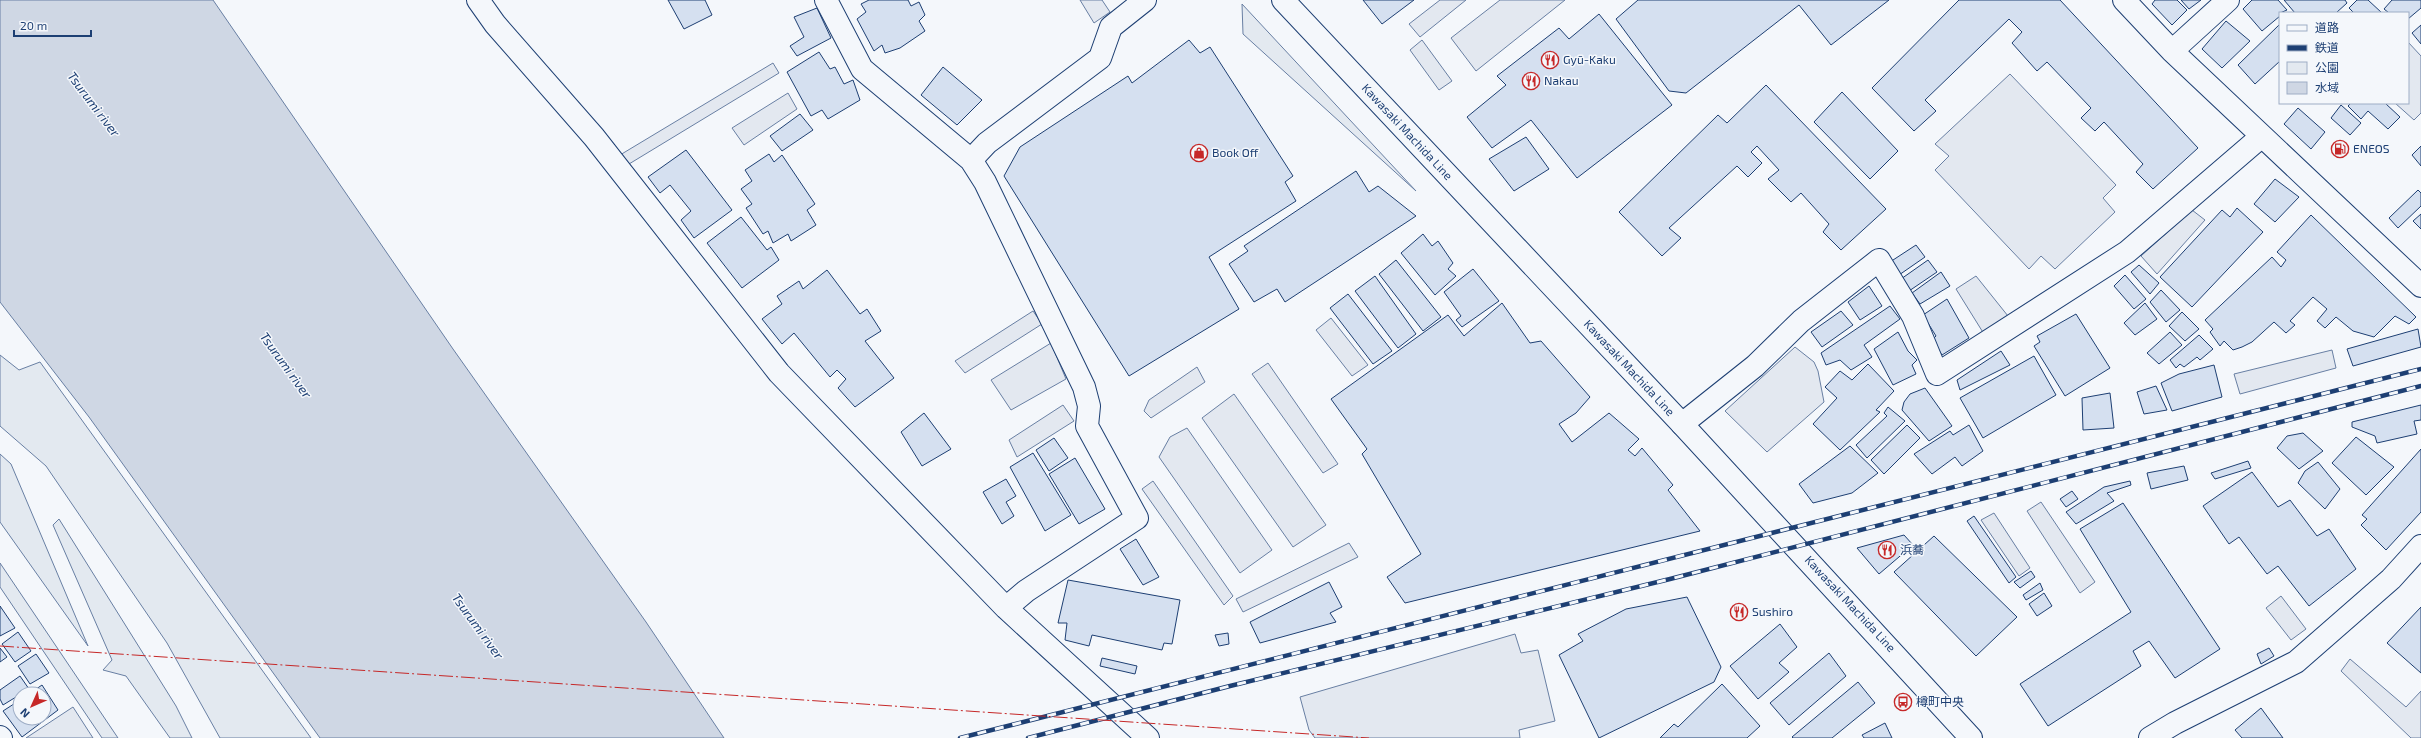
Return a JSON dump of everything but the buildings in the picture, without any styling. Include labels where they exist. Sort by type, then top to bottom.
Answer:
[{"type":"street","points":[[478,0],[495,24],[594,137],[779,373],[1006,608],[1148,738]]},
{"type":"street","points":[[826,0],[862,69],[971,160],[985,182],[1084,386],[1089,406],[1087,426],[1137,518],[1026,591],[1006,608]]},
{"type":"street","points":[[971,160],[987,143],[1100,58],[1111,27],[1145,0]]},
{"type":"street","name":"Kawasaki Machida Line","points":[[1283,0],[1682,424],[1971,738]]},
{"type":"street","points":[[2124,0],[2172,51],[2421,286]]},
{"type":"street","points":[[2172,51],[2228,0]]},
{"type":"street","points":[[1682,424],[1754,366],[1801,321],[1879,260],[1913,316],[1937,374],[2128,252],[2262,136]]},
{"type":"street","points":[[2150,738],[2175,723],[2296,662],[2391,579],[2421,546]]},
{"type":"green space","points":[[1242,4],[1416,191],[1243,34]]},
{"type":"green space","points":[[0,355],[19,370],[40,362],[311,738],[220,738],[167,643],[46,466],[0,426]]},
{"type":"green space","points":[[0,454],[11,464],[88,646],[0,522]]},
{"type":"green space","points":[[59,519],[176,706],[192,738],[170,738],[126,676],[103,670],[112,660],[53,525]]},
{"type":"green space","points":[[0,563],[118,738],[102,738],[0,587]]},
{"type":"shaded area","points":[[1080,0],[1102,0],[1110,12],[1094,23]]},
{"type":"shaded area","points":[[1440,0],[1466,0],[1420,37],[1409,24]]},
{"type":"shaded area","points":[[1500,0],[1565,0],[1476,71],[1451,38]]},
{"type":"shaded area","points":[[1422,40],[1452,81],[1439,90],[1410,50]]},
{"type":"shaded area","points":[[2409,43],[2421,56],[2421,113],[2414,120],[2396,104],[2409,104]]},
{"type":"shaded area","points":[[773,63],[779,73],[629,164],[620,155]]},
{"type":"shaded area","points":[[2010,74],[2116,185],[2103,198],[2115,212],[2055,269],[2041,256],[2029,269],[1935,170],[1949,156],[1935,144]]},
{"type":"shaded area","points":[[788,93],[797,109],[744,145],[732,128]]},
{"type":"shaded area","points":[[2192,210],[2205,220],[2157,274],[2141,256]]},
{"type":"shaded area","points":[[1976,276],[2008,316],[1984,334],[1956,289]]},
{"type":"shaded area","points":[[1033,311],[1042,324],[965,373],[955,361]]},
{"type":"shaded area","points":[[1331,318],[1368,365],[1352,376],[1316,330]]},
{"type":"shaded area","points":[[1051,343],[1066,379],[1011,410],[991,380]]},
{"type":"shaded area","points":[[1795,347],[1814,362],[1818,371],[1824,402],[1767,452],[1725,411]]},
{"type":"shaded area","points":[[2332,350],[2336,368],[2240,394],[2234,374]]},
{"type":"shaded area","points":[[1268,363],[1338,464],[1323,473],[1252,374]]},
{"type":"shaded area","points":[[1197,367],[1205,382],[1151,418],[1144,411],[1149,400]]},
{"type":"shaded area","points":[[1234,394],[1326,525],[1293,547],[1202,418]]},
{"type":"shaded area","points":[[1063,405],[1074,421],[1017,457],[1009,440]]},
{"type":"shaded area","points":[[1187,428],[1272,550],[1240,573],[1159,457],[1170,437]]},
{"type":"shaded area","points":[[1153,481],[1233,596],[1224,605],[1142,489]]},
{"type":"shaded area","points":[[2041,502],[2095,582],[2080,593],[2027,511]]},
{"type":"shaded area","points":[[1994,513],[2030,568],[2019,576],[1981,520]]},
{"type":"shaded area","points":[[1349,543],[1358,557],[1243,612],[1236,599]]},
{"type":"shaded area","points":[[2281,596],[2306,629],[2291,640],[2266,608]]},
{"type":"shaded area","points":[[1515,634],[1521,653],[1538,650],[1555,721],[1519,730],[1520,738],[1315,738],[1309,730],[1300,697]]},
{"type":"shaded area","points":[[2350,659],[2406,707],[2421,691],[2421,738],[2411,738],[2341,671]]},
{"type":"shaded area","points":[[73,707],[93,738],[26,738],[44,726],[52,726],[52,721]]},
{"type":"water","name":"Tsurumi river","points":[[0,0],[213,0],[453,349],[646,622],[724,738],[320,738],[89,417],[0,302]]},
{"type":"railway","points":[[960,738],[2421,369]]},
{"type":"railway","points":[[1028,738],[1230,686],[1670,579],[2421,386]]},
{"type":"power","points":[[0,646],[1369,738]]},
{"type":"place","name":"Gyū-Kaku","points":[[1550,60]]},
{"type":"place","name":"Nakau","points":[[1531,81]]},
{"type":"place","name":"ENEOS","points":[[2340,149]]},
{"type":"place","name":"Book Off","points":[[1199,153]]},
{"type":"place","name":"浜蕎","points":[[1887,550]]},
{"type":"place","name":"Sushiro","points":[[1739,612]]},
{"type":"place","name":"樽町中央","points":[[1903,702]]}]
